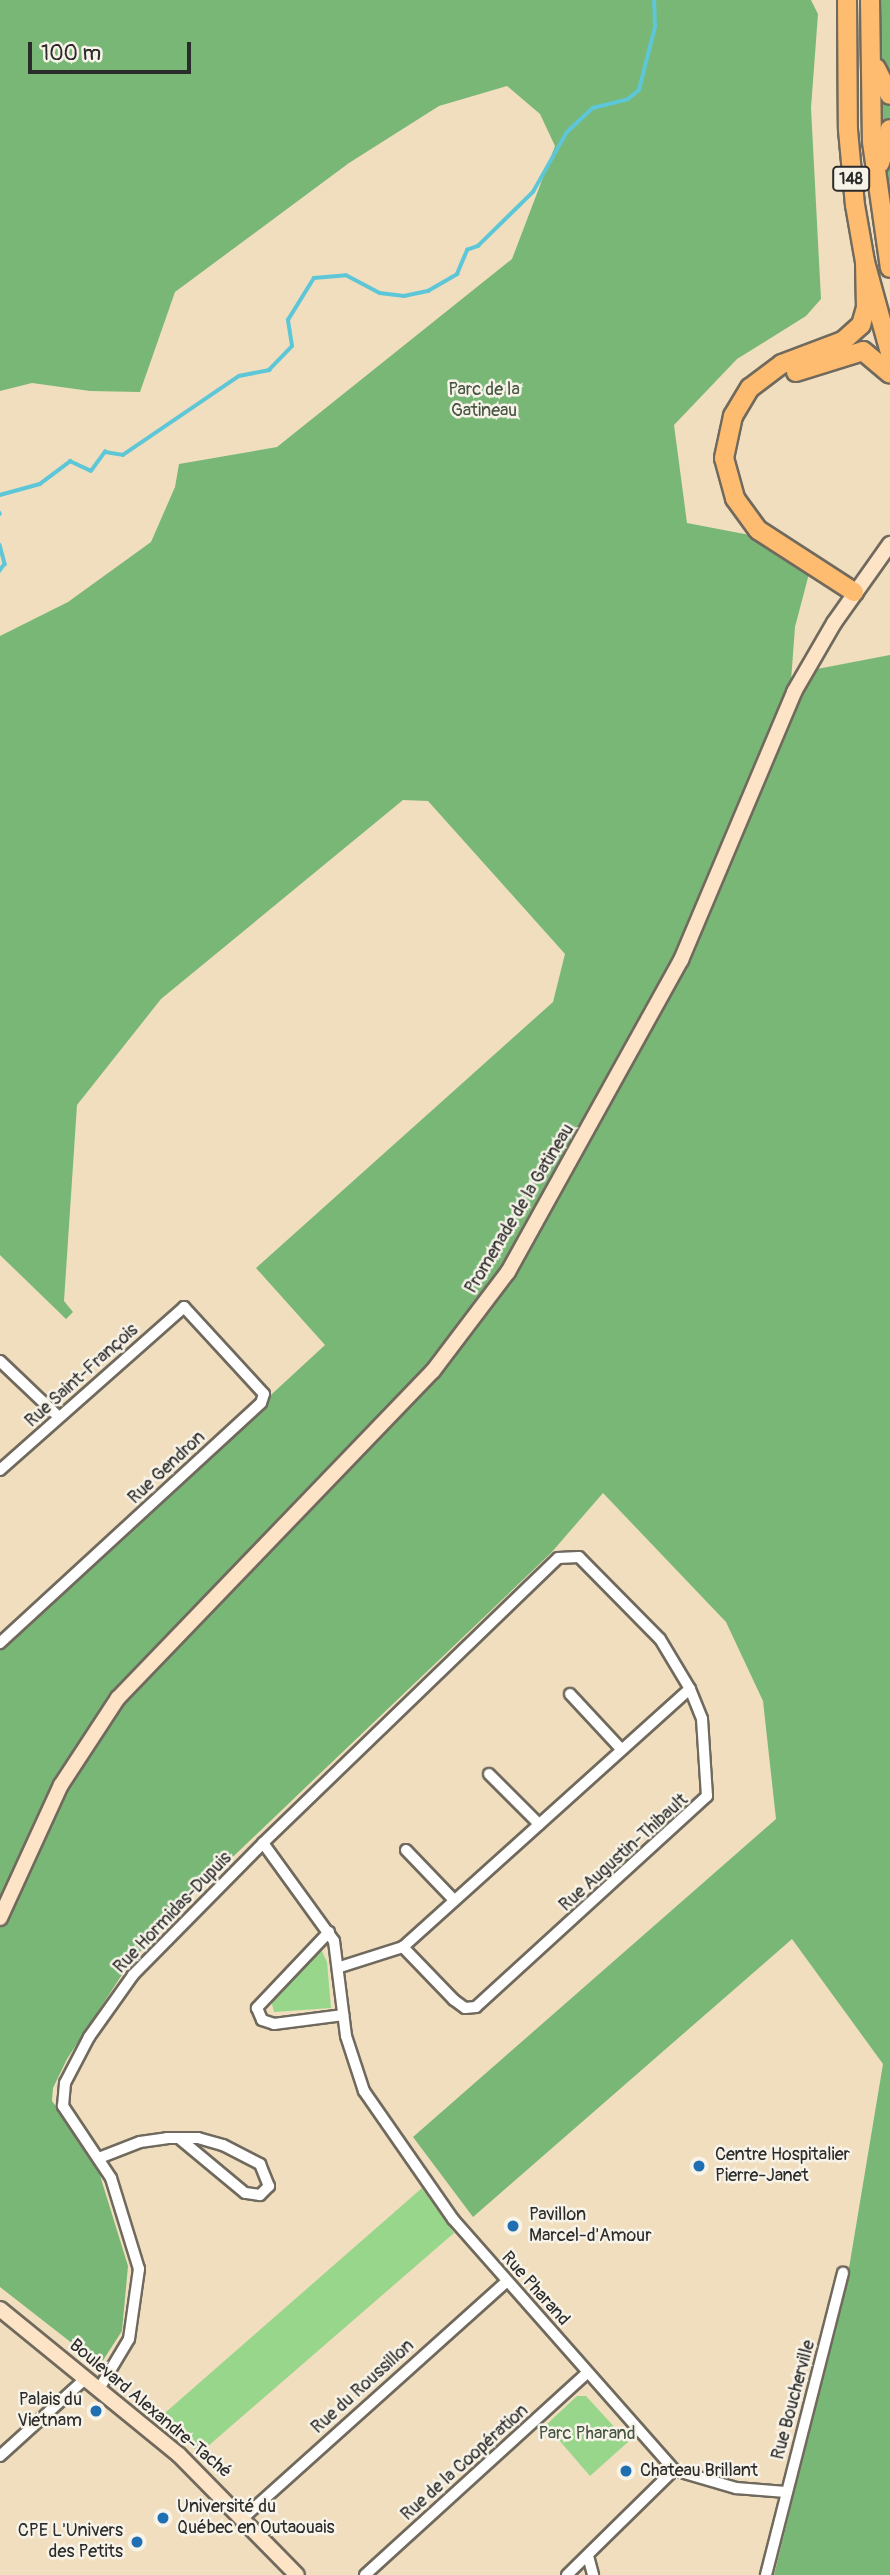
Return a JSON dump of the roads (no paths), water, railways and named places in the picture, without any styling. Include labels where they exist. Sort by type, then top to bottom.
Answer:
[{"type":"highway","name":"148","points":[[846,0],[849,156],[864,262],[890,353]]},
{"type":"highway","name":"148","points":[[870,0],[877,190],[890,268]]},
{"type":"highway","points":[[872,43],[878,78],[890,96]]},
{"type":"highway","points":[[877,190],[883,145],[890,129]]},
{"type":"highway","points":[[857,588],[752,524],[735,498],[724,458],[733,416],[750,388],[782,365],[843,341],[861,325],[866,308],[864,262]]},
{"type":"highway","points":[[857,588],[762,519],[740,483],[736,444],[759,396],[790,374],[863,351],[890,374]]},
{"type":"street","name":"Promenade de la Gatineau","points":[[0,1917],[61,1785],[108,1711],[152,1659],[448,1354],[508,1272],[670,983],[784,712],[857,588],[890,544]]},
{"type":"street","name":"Rue Saint-François","points":[[0,1470],[184,1307]]},
{"type":"street","name":"Rue Gendron","points":[[0,1643],[261,1403],[264,1394],[184,1307]]},
{"type":"street","points":[[0,1361],[59,1417]]},
{"type":"street","name":"Rue Augustin-Thibault","points":[[402,1947],[460,2004],[470,2008],[486,2000],[704,1801],[709,1777],[702,1719],[690,1689],[660,1639],[584,1559],[569,1554]]},
{"type":"street","name":"Rue Hormidas-Dupuis","points":[[99,2389],[129,2339],[139,2269],[123,2211],[99,2158],[63,2106],[62,2093],[74,2065],[133,1975],[263,1843],[558,1558],[569,1554]]},
{"type":"street","points":[[340,1967],[402,1947],[690,1689]]},
{"type":"street","points":[[570,1694],[622,1750]]},
{"type":"street","points":[[489,1774],[539,1824]]},
{"type":"street","name":"Rue Pharand","points":[[263,1843],[329,1932],[340,1967],[343,2015],[355,2071],[372,2106],[447,2210],[506,2282],[674,2470]]},
{"type":"street","points":[[406,1850],[454,1900]]},
{"type":"street","points":[[329,1932],[257,2008],[262,2020],[274,2024],[343,2015]]},
{"type":"street","points":[[99,2158],[140,2141],[180,2138],[210,2140],[247,2157],[267,2171],[270,2179],[266,2192],[253,2196],[245,2193],[180,2138]]},
{"type":"street","name":"Rue Boucherville","points":[[766,2575],[843,2273]]},
{"type":"street","name":"Rue du Roussillon","points":[[243,2518],[506,2282]]},
{"type":"street","name":"Boulevard Alexandre-Taché","points":[[0,2309],[179,2455],[298,2575]]},
{"type":"street","name":"Rue de la Coopération","points":[[365,2575],[586,2374]]},
{"type":"street","points":[[0,2456],[86,2378]]},
{"type":"street","points":[[567,2575],[674,2470],[729,2486],[786,2492]]},
{"type":"street","points":[[588,2556],[593,2575]]},
{"type":"waterway","points":[[0,495],[40,484],[70,461],[91,471],[105,452],[123,455],[239,376],[269,370],[292,346],[288,320],[314,278],[346,275],[380,293],[404,296],[428,291],[457,274],[467,250],[478,246],[533,192],[567,132],[593,108],[628,99],[639,90],[655,27],[654,0]]},
{"type":"waterway","points":[[0,545],[5,564],[0,571]]},
{"type":"place","name":"Centre Hospitalier Pierre-Janet","points":[[699,2166]]},
{"type":"place","name":"Pavillon Marcel-d'Amour","points":[[513,2226]]},
{"type":"place","name":"Palais du Vietnam","points":[[96,2411]]},
{"type":"place","name":"Chateau Brillant","points":[[626,2471]]},
{"type":"place","name":"Université du Québec en Outaouais","points":[[163,2518]]},
{"type":"place","name":"CPE L'Univers des Petits","points":[[137,2542]]},
{"type":"park label","name":"Parc de la Gatineau","points":[[484,401]]},
{"type":"park label","name":"Parc Pharand","points":[[587,2434]]}]
